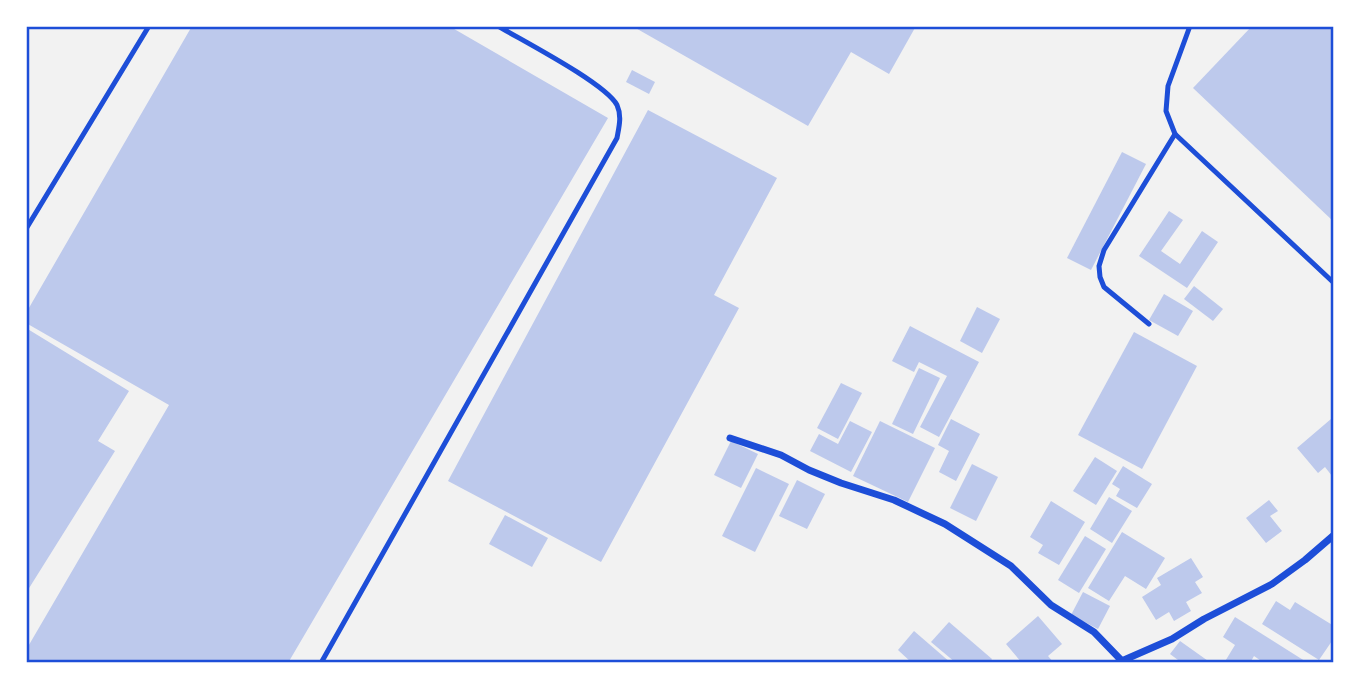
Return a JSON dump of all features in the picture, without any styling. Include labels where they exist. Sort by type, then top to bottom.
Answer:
[{"type":"street","points":[[730,438],[781,455],[841,483],[894,500],[945,524],[1011,566],[1051,605],[1094,632],[1120,662],[1172,639],[1272,584],[1334,535]]},
{"type":"lane","points":[[26,229],[149,26]]},
{"type":"lane","points":[[321,663],[617,138],[620,120],[617,105],[595,83],[498,26]]},
{"type":"lane","points":[[1190,26],[1168,86],[1166,111],[1175,134],[1334,283]]},
{"type":"lane","points":[[1149,324],[1104,287],[1099,266],[1104,250],[1175,134]]},
{"type":"building","points":[[192,26],[449,26],[608,118],[288,663],[26,663],[26,650],[169,405],[26,323],[26,313]]},
{"type":"building","points":[[632,26],[916,26],[889,74],[851,52],[808,126]]},
{"type":"building","points":[[1252,26],[1334,26],[1334,222],[1193,88]]},
{"type":"building","points":[[632,70],[655,82],[649,94],[626,82]]},
{"type":"building","points":[[648,110],[777,178],[714,295],[739,308],[601,562],[448,481]]},
{"type":"building","points":[[1122,152],[1146,164],[1091,270],[1067,258]]},
{"type":"building","points":[[1169,211],[1183,220],[1161,251],[1180,264],[1202,231],[1218,242],[1187,288],[1139,256]]},
{"type":"building","points":[[1194,286],[1223,309],[1213,321],[1184,299]]},
{"type":"building","points":[[1164,294],[1193,311],[1178,336],[1149,320]]},
{"type":"building","points":[[977,307],[1000,319],[982,353],[960,341]]},
{"type":"building","points":[[910,326],[979,362],[939,437],[920,427],[947,376],[919,362],[914,372],[892,361]]},
{"type":"building","points":[[26,328],[129,391],[98,441],[115,451],[26,593]]},
{"type":"building","points":[[1134,332],[1197,366],[1142,469],[1078,435]]},
{"type":"building","points":[[919,368],[940,378],[913,434],[892,424]]},
{"type":"building","points":[[841,383],[862,393],[838,439],[817,428]]},
{"type":"building","points":[[951,419],[980,434],[956,481],[939,472],[949,451],[938,445]]},
{"type":"building","points":[[1331,419],[1334,423],[1332,476],[1325,467],[1318,473],[1297,448]]},
{"type":"building","points":[[850,421],[872,432],[851,472],[810,451],[819,434],[838,444]]},
{"type":"building","points":[[880,421],[935,448],[908,502],[853,476]]},
{"type":"building","points":[[731,441],[758,454],[741,488],[714,475]]},
{"type":"building","points":[[1095,457],[1117,471],[1096,505],[1073,491]]},
{"type":"building","points":[[972,464],[998,477],[976,521],[950,508]]},
{"type":"building","points":[[1123,466],[1152,484],[1137,508],[1116,496],[1120,489],[1112,484]]},
{"type":"building","points":[[756,468],[789,484],[755,552],[722,536]]},
{"type":"building","points":[[797,480],[825,494],[807,529],[779,516]]},
{"type":"building","points":[[1109,497],[1132,511],[1112,543],[1090,529]]},
{"type":"building","points":[[1269,500],[1278,511],[1270,516],[1282,531],[1266,543],[1246,518]]},
{"type":"building","points":[[1051,501],[1085,522],[1059,565],[1038,553],[1043,545],[1030,537]]},
{"type":"building","points":[[505,515],[548,538],[532,567],[489,544]]},
{"type":"building","points":[[1122,532],[1165,558],[1146,589],[1125,576],[1109,601],[1088,588]]},
{"type":"building","points":[[1085,536],[1106,549],[1079,593],[1058,580]]},
{"type":"building","points":[[1191,558],[1203,577],[1195,582],[1202,593],[1186,602],[1191,611],[1174,621],[1169,612],[1156,620],[1142,597],[1161,585],[1157,578]]},
{"type":"building","points":[[1083,592],[1110,606],[1098,629],[1071,615]]},
{"type":"building","points":[[1276,601],[1290,610],[1295,602],[1334,626],[1334,638],[1319,660],[1262,624]]},
{"type":"building","points":[[1038,616],[1062,644],[1048,656],[1054,663],[1022,663],[1006,644]]},
{"type":"building","points":[[1235,617],[1308,663],[1264,663],[1254,656],[1250,663],[1224,663],[1235,645],[1223,637]]},
{"type":"building","points":[[949,622],[992,659],[989,663],[956,663],[931,642]]},
{"type":"building","points":[[914,631],[951,663],[912,663],[898,650]]},
{"type":"building","points":[[1180,641],[1211,663],[1177,663],[1178,660],[1170,654]]}]
